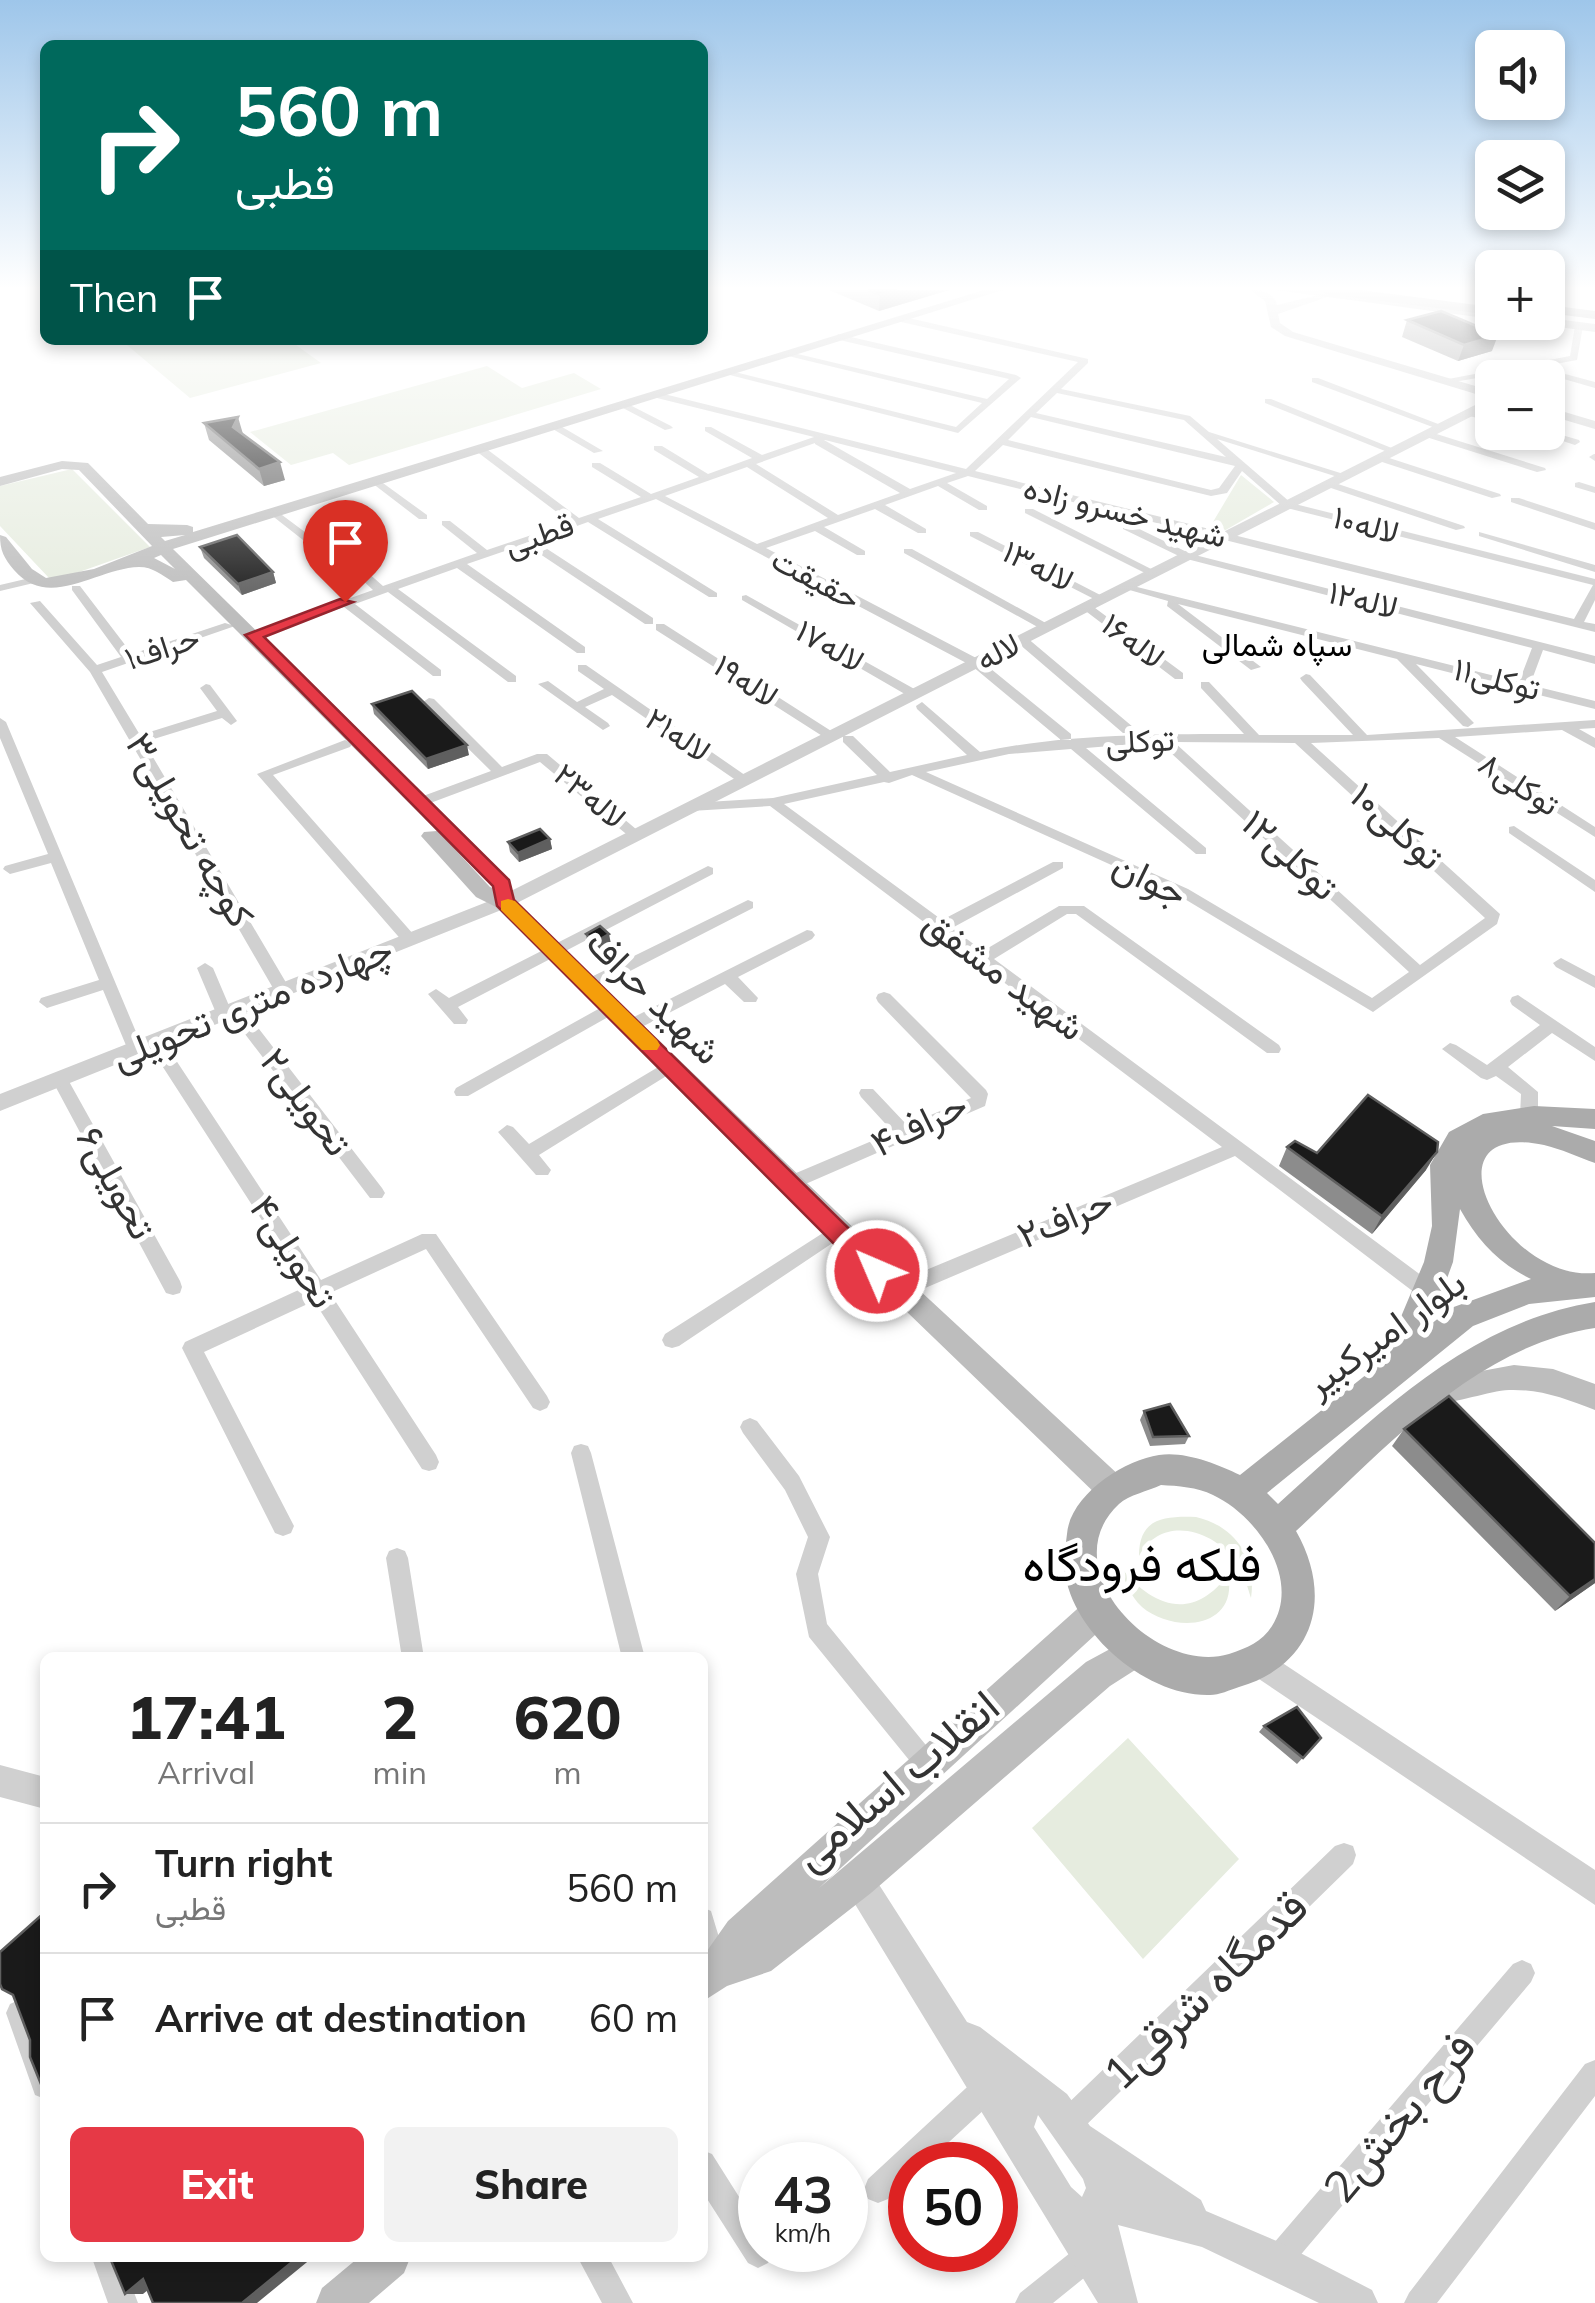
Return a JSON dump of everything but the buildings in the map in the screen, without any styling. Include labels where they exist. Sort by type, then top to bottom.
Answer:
[{"type":"main road","points":[[0,540],[34,580],[60,583],[130,562],[192,533],[634,397]]},
{"type":"main road","points":[[146,528],[192,533],[274,512],[434,459],[647,397]]},
{"type":"main road","points":[[0,482],[62,465],[82,466],[146,528],[229,626],[454,848]]},
{"type":"main road","points":[[130,562],[164,566],[189,581],[253,635],[420,802],[454,848]]},
{"type":"main road","name":"شهید حراف","points":[[454,848],[483,892],[504,902],[896,1290],[1111,1488]]},
{"type":"main road","points":[[1396,1368],[1430,1293],[1446,1223],[1443,1177],[1448,1157],[1463,1136],[1502,1119],[1595,1119]]},
{"type":"main road","points":[[1585,1285],[1543,1273],[1498,1244],[1473,1212],[1464,1178],[1476,1148],[1492,1138],[1516,1133],[1568,1139],[1595,1152]]},
{"type":"main road","name":"بلوار امیرکبیر","points":[[1242,1493],[1462,1316],[1488,1304],[1547,1288],[1585,1285]]},
{"type":"main road","name":"بلوار امیرکبیر","points":[[1277,1527],[1428,1394],[1515,1336],[1546,1324],[1595,1315]]},
{"type":"main road","points":[[1428,1394],[1486,1377],[1518,1376],[1557,1382],[1595,1397]]},
{"type":"main road","points":[[1159,1470],[1187,1471],[1216,1479],[1242,1493],[1277,1527],[1292,1556],[1299,1586],[1296,1616],[1282,1643],[1260,1663],[1231,1674],[1199,1676],[1165,1668],[1134,1652],[1096,1613],[1082,1578],[1080,1543],[1090,1512],[1111,1488],[1134,1476],[1159,1470]]},
{"type":"main road","name":"انقلاب اسلامی","points":[[708,1973],[740,1934],[1096,1613]]},
{"type":"main road","name":"انقلاب اسلامی","points":[[708,1974],[758,1958],[858,1880],[1098,1674],[1134,1652]]},
{"type":"main road","points":[[337,2303],[384,2262]]},
{"type":"street","name":"شهید خسرو زاده","points":[[665,397],[1595,628]]},
{"type":"street","points":[[826,397],[958,430],[993,397]]},
{"type":"street","points":[[969,397],[988,402]]},
{"type":"street","points":[[756,548],[968,472],[1047,397]]},
{"type":"street","points":[[1089,397],[1191,420],[1288,505]]},
{"type":"street","points":[[1356,397],[1541,470]]},
{"type":"street","points":[[1268,401],[1387,454],[1496,496]]},
{"type":"street","points":[[624,404],[668,428]]},
{"type":"street","name":"لاله","points":[[504,902],[745,780],[918,701],[976,663],[1475,410]]},
{"type":"street","points":[[1470,413],[1475,414]]},
{"type":"street","points":[[1029,414],[1241,464]]},
{"type":"street","points":[[1565,416],[1595,425]]},
{"type":"street","points":[[554,426],[598,451]]},
{"type":"street","points":[[708,429],[837,519]]},
{"type":"street","points":[[1197,454],[1210,435]]},
{"type":"street","points":[[1210,435],[1460,528]]},
{"type":"street","points":[[821,438],[910,494]]},
{"type":"street","name":"قطبی","points":[[253,635],[821,438]]},
{"type":"street","points":[[1565,439],[1575,442]]},
{"type":"street","points":[[1000,441],[1210,492],[1223,492],[1241,464]]},
{"type":"street","points":[[480,448],[526,484],[583,520],[713,595]]},
{"type":"street","points":[[658,448],[706,478]]},
{"type":"street","name":"حقیقت","points":[[596,465],[976,663],[1201,852]]},
{"type":"street","points":[[376,480],[423,517]]},
{"type":"street","points":[[940,483],[982,508]]},
{"type":"street","points":[[1579,485],[1595,490]]},
{"type":"street","points":[[1515,500],[1595,527]]},
{"type":"street","name":"لاله۱۰","points":[[1288,505],[1595,585]]},
{"type":"street","points":[[878,506],[922,531]]},
{"type":"street","points":[[1030,510],[1153,573]]},
{"type":"street","points":[[274,512],[321,550]]},
{"type":"street","points":[[446,523],[485,554]]},
{"type":"street","points":[[816,527],[861,553]]},
{"type":"street","name":"لاله۱۲","points":[[1127,527],[1187,556],[1595,660]]},
{"type":"street","name":"لاله۱۳","points":[[974,534],[1095,603]]},
{"type":"street","points":[[1483,534],[1595,570]]},
{"type":"street","name":"لاله۱۹","points":[[526,540],[840,738],[889,779]]},
{"type":"street","points":[[908,551],[1047,627]]},
{"type":"street","points":[[346,558],[512,679]]},
{"type":"street","points":[[458,563],[581,650]]},
{"type":"street","points":[[0,588],[34,580]]},
{"type":"street","points":[[1577,624],[1595,585]]},
{"type":"street","points":[[76,588],[129,659]]},
{"type":"street","name":"توکلی۱۱","points":[[1125,588],[1595,705]]},
{"type":"street","name":"لاله۱۷","points":[[746,598],[918,701],[978,758]]},
{"type":"street","points":[[1164,599],[1255,667]]},
{"type":"street","points":[[345,602],[438,672]]},
{"type":"street","name":"کوچه تحویلی۳","points":[[36,603],[95,670],[283,991]]},
{"type":"street","name":"لاله۱۶","points":[[1095,603],[1179,676]]},
{"type":"street","name":"حراف۱","points":[[95,670],[229,626]]},
{"type":"street","points":[[1022,640],[1128,730]]},
{"type":"street","points":[[1524,686],[1538,645]]},
{"type":"street","points":[[1400,654],[1468,723]]},
{"type":"street","name":"لاله۲۱","points":[[582,668],[745,780]]},
{"type":"street","points":[[1306,678],[1364,739]]},
{"type":"street","points":[[544,684],[603,726]]},
{"type":"street","points":[[1205,685],[1254,737]]},
{"type":"street","points":[[138,740],[228,717],[206,688]]},
{"type":"street","points":[[576,706],[612,690]]},
{"type":"street","points":[[420,802],[500,772],[429,702]]},
{"type":"street","name":"تحویلی۴","points":[[0,722],[108,983],[146,1047],[318,1290],[430,1462]]},
{"type":"street","name":"توکلی","points":[[691,807],[773,802],[1009,750],[1070,741],[1364,739],[1595,724]]},
{"type":"street","points":[[1563,725],[1595,744]]},
{"type":"street","name":"توکلی۸","points":[[1443,735],[1595,833]]},
{"type":"street","name":"توکلی۱۲","points":[[1162,738],[1418,972]]},
{"type":"street","name":"۱۰توکلی","points":[[1300,740],[1493,914],[1492,920],[1418,972]]},
{"type":"street","points":[[345,744],[264,774],[408,939]]},
{"type":"street","name":"لاله۲۳","points":[[500,772],[542,757],[636,835]]},
{"type":"street","name":"جوان","points":[[917,773],[1182,892],[1373,1006],[1418,972]]},
{"type":"street","name":"شهید مشفق","points":[[773,802],[1430,1293]]},
{"type":"street","points":[[1514,830],[1594,885]]},
{"type":"street","points":[[10,868],[56,857]]},
{"type":"street","points":[[942,927],[1058,865]]},
{"type":"street","points":[[448,1007],[708,872]]},
{"type":"street","name":"چهارده متری تحویلی","points":[[0,1103],[504,902]]},
{"type":"street","points":[[590,986],[748,904]]},
{"type":"street","points":[[982,958],[1064,909],[1078,910],[1273,1049]]},
{"type":"street","points":[[462,1092],[621,1017],[726,976],[807,934]]},
{"type":"street","points":[[1560,963],[1595,984]]},
{"type":"street","name":"تحویلی۲","points":[[205,968],[230,1013],[376,1193]]},
{"type":"street","points":[[726,976],[750,998]]},
{"type":"street","points":[[46,1002],[108,983]]},
{"type":"street","name":"حراف۴","points":[[788,1184],[978,1102],[981,1097],[884,998]]},
{"type":"street","points":[[1518,1001],[1595,1054]]},
{"type":"street","points":[[1450,1049],[1488,1074],[1552,1024]]},
{"type":"street","points":[[526,1154],[670,1066]]},
{"type":"street","points":[[1496,1066],[1530,1092],[1529,1116]]},
{"type":"street","name":"تحویلی۶","points":[[60,1080],[173,1287]]},
{"type":"street","points":[[867,1092],[904,1133]]},
{"type":"street","points":[[508,1132],[542,1170]]},
{"type":"street","name":"حراف۲","points":[[896,1290],[1235,1148]]},
{"type":"street","points":[[672,1340],[837,1232]]},
{"type":"street","points":[[284,1526],[192,1348],[429,1239],[540,1402]]},
{"type":"street","points":[[750,1427],[792,1483],[819,1537],[807,1574],[816,1628],[926,1763]]},
{"type":"street","points":[[581,1453],[632,1652]]},
{"type":"street","points":[[398,1558],[412,1652]]},
{"type":"street","points":[[1260,1663],[1595,1890]]},
{"type":"street","points":[[0,1781],[40,1792]]},
{"type":"street","name":"1قدمگاه شرقی","points":[[1062,2119],[1344,1855]]},
{"type":"street","points":[[858,1880],[1121,2303]]},
{"type":"street","name":"2فرح بخش","points":[[1277,2261],[1522,1973]]},
{"type":"street","points":[[20,2013],[40,2070]]},
{"type":"street","points":[[950,2024],[1062,2119],[1101,2173],[1105,2189],[1099,2208],[1121,2303]]},
{"type":"street","points":[[1419,2303],[1595,2074]]},
{"type":"street","points":[[878,2188],[989,2086]]},
{"type":"street","points":[[1016,2131],[1016,2112],[1030,2098],[1220,2235]]},
{"type":"street","points":[[708,2174],[738,2221]]},
{"type":"street","points":[[1059,2201],[1072,2213],[1087,2216],[1099,2208],[1147,2208],[1220,2235],[1358,2303]]},
{"type":"street","points":[[1030,2303],[1090,2254]]},
{"type":"street","points":[[108,2262],[123,2303]]},
{"type":"street","points":[[594,2262],[618,2303]]},
{"type":"shaded area","points":[[374,397],[573,397],[349,465],[333,453],[291,465],[250,432]]},
{"type":"shaded area","points":[[72,469],[150,547],[65,577],[49,578],[0,526],[0,486]]},
{"type":"shaded area","points":[[1241,475],[1274,502],[1224,531],[1210,527]]},
{"type":"shaded area","points":[[1196,1517],[1222,1528],[1240,1546],[1250,1570],[1251,1598],[1236,1562],[1226,1550],[1201,1534],[1173,1531],[1160,1535],[1139,1556],[1143,1534],[1156,1522]]},
{"type":"shaded area","points":[[1120,1566],[1146,1592],[1173,1604],[1201,1599],[1228,1574],[1229,1592],[1224,1606],[1214,1616],[1186,1623],[1170,1621],[1138,1603]]},
{"type":"shaded area","points":[[1128,1738],[1239,1859],[1143,1959],[1032,1828]]},
{"type":"slow traffic","points":[[508,906],[649,1045]]},
{"type":"district","name":"سپاه شمالی","points":[[1277,645]]},
{"type":"district","name":"فلکه فرودگاه","points":[[1142,1564]]},
{"type":"route","points":[[345,602],[253,635],[503,884],[504,902],[877,1271]]}]
